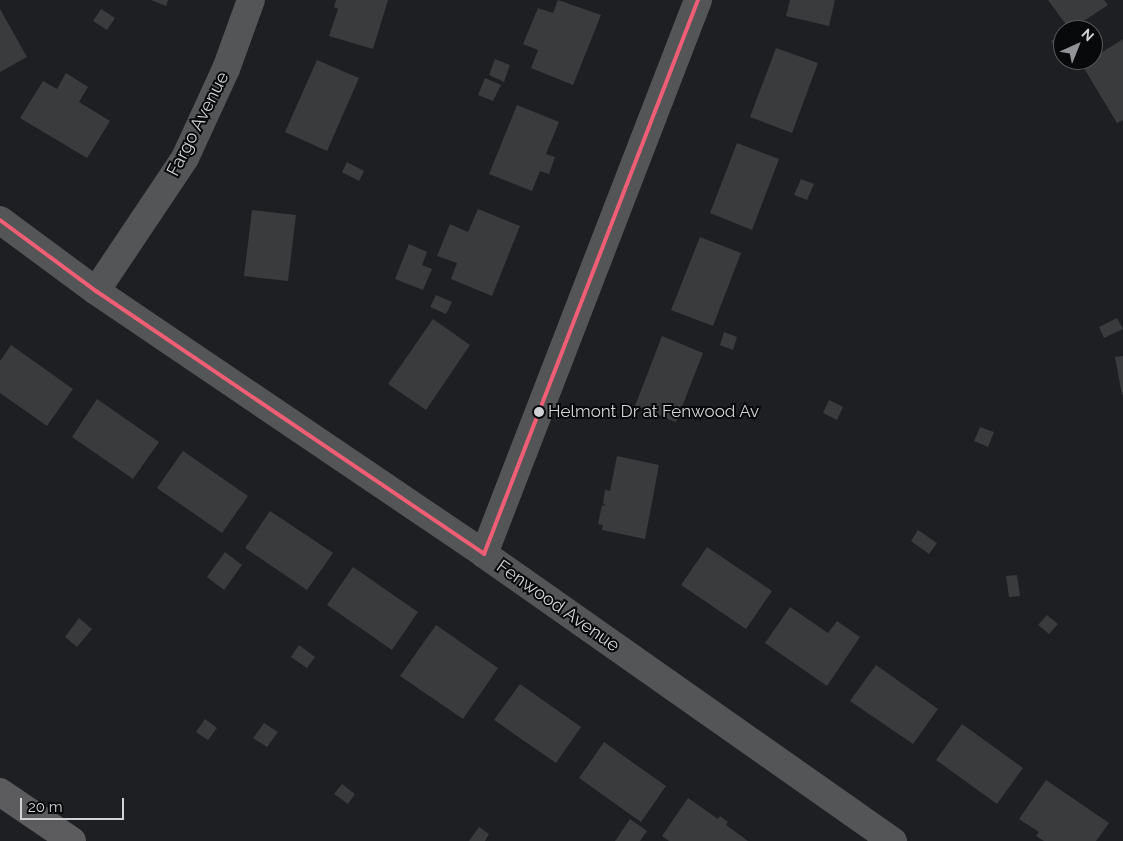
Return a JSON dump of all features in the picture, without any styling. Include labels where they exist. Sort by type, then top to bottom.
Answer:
[{"type":"highway","points":[[0,792],[72,841]]},
{"type":"street","name":"Fargo Avenue","points":[[96,291],[185,158],[226,69],[251,0]]},
{"type":"street","points":[[484,554],[698,0]]},
{"type":"street","name":"Fenwood Avenue","points":[[0,220],[96,291],[484,554],[893,841]]},
{"type":"building","points":[[151,0],[168,0],[166,6]]},
{"type":"building","points":[[336,0],[388,0],[373,49],[329,36],[338,9],[334,7]]},
{"type":"building","points":[[558,0],[601,15],[573,85],[531,68],[538,50],[523,44],[538,8],[553,13]]},
{"type":"building","points":[[790,0],[835,0],[829,26],[786,16]]},
{"type":"building","points":[[1048,0],[1104,0],[1108,5],[1085,20],[1063,20]]},
{"type":"building","points":[[0,9],[27,57],[0,72]]},
{"type":"building","points":[[101,9],[115,18],[107,30],[93,21]]},
{"type":"building","points":[[1123,39],[1123,120],[1117,123],[1085,70],[1103,70],[1103,52]]},
{"type":"building","points":[[776,48],[818,63],[792,133],[750,117]]},
{"type":"building","points":[[495,59],[510,65],[504,82],[489,75]]},
{"type":"building","points":[[317,60],[359,78],[327,151],[285,132]]},
{"type":"building","points":[[66,73],[88,87],[79,102],[110,121],[87,158],[20,118],[43,81],[57,89]]},
{"type":"building","points":[[485,78],[501,85],[493,101],[478,95]]},
{"type":"building","points":[[517,105],[559,122],[546,154],[555,157],[549,174],[540,171],[532,191],[489,174]]},
{"type":"building","points":[[737,143],[779,159],[752,230],[710,213]]},
{"type":"building","points":[[347,162],[364,171],[359,181],[342,172]]},
{"type":"building","points":[[801,179],[814,184],[807,200],[794,195]]},
{"type":"building","points":[[478,209],[520,226],[492,296],[451,279],[457,263],[437,256],[450,224],[468,232]]},
{"type":"building","points":[[252,210],[296,215],[288,281],[244,276]]},
{"type":"building","points":[[700,237],[741,253],[713,326],[671,310]]},
{"type":"building","points":[[409,244],[427,252],[422,265],[432,269],[423,290],[395,279]]},
{"type":"building","points":[[436,295],[452,302],[446,314],[430,307]]},
{"type":"building","points":[[1117,318],[1123,329],[1104,338],[1099,327]]},
{"type":"building","points":[[433,319],[470,345],[426,410],[388,384]]},
{"type":"building","points":[[724,332],[737,337],[733,350],[720,345]]},
{"type":"building","points":[[662,336],[703,353],[676,422],[635,406]]},
{"type":"building","points":[[11,345],[73,389],[47,426],[0,393],[0,361]]},
{"type":"building","points":[[1123,356],[1123,395],[1122,395],[1115,357]]},
{"type":"building","points":[[97,399],[159,442],[133,479],[72,437]]},
{"type":"building","points":[[829,400],[843,407],[837,420],[823,413]]},
{"type":"building","points":[[980,427],[994,432],[988,447],[974,441]]},
{"type":"building","points":[[183,451],[248,496],[222,533],[157,488]]},
{"type":"building","points":[[617,456],[659,465],[645,539],[602,530],[603,525],[598,524],[602,505],[606,506],[603,503],[605,490],[610,491]]},
{"type":"building","points":[[270,511],[333,553],[307,590],[245,548]]},
{"type":"building","points":[[918,530],[937,543],[929,554],[911,541]]},
{"type":"building","points":[[707,547],[772,591],[746,629],[681,585]]},
{"type":"building","points":[[225,552],[242,565],[224,590],[207,577]]},
{"type":"building","points":[[353,567],[418,612],[392,650],[327,605]]},
{"type":"building","points":[[1017,575],[1020,596],[1009,597],[1006,576]]},
{"type":"building","points":[[790,607],[828,633],[837,621],[860,637],[827,686],[765,643]]},
{"type":"building","points":[[1047,615],[1058,624],[1049,634],[1038,625]]},
{"type":"building","points":[[79,618],[92,629],[77,647],[65,637]]},
{"type":"building","points":[[436,625],[498,668],[463,719],[400,676]]},
{"type":"building","points":[[299,645],[315,657],[307,668],[291,657]]},
{"type":"building","points":[[876,665],[938,709],[913,744],[850,701]]},
{"type":"building","points":[[520,684],[581,727],[556,763],[494,720]]},
{"type":"building","points":[[205,719],[217,728],[208,740],[196,732]]},
{"type":"building","points":[[264,723],[278,732],[267,747],[253,738]]},
{"type":"building","points":[[962,724],[1023,768],[997,804],[936,760]]},
{"type":"building","points":[[604,742],[666,786],[641,822],[579,778]]},
{"type":"building","points":[[1046,780],[1109,823],[1096,841],[1044,841],[1036,836],[1039,832],[1019,819]]},
{"type":"building","points":[[342,784],[355,794],[348,804],[334,794]]},
{"type":"building","points":[[688,798],[718,819],[720,816],[728,822],[726,825],[748,841],[669,841],[662,836]]},
{"type":"building","points":[[630,819],[647,831],[640,841],[615,841]]},
{"type":"building","points":[[479,827],[489,834],[485,841],[469,841]]},
{"type":"transit line","points":[[484,554],[698,0]]},
{"type":"transit line","points":[[0,220],[96,291],[484,554]]},
{"type":"place","name":"Helmont Dr at Fenwood Av","points":[[539,412]]}]
